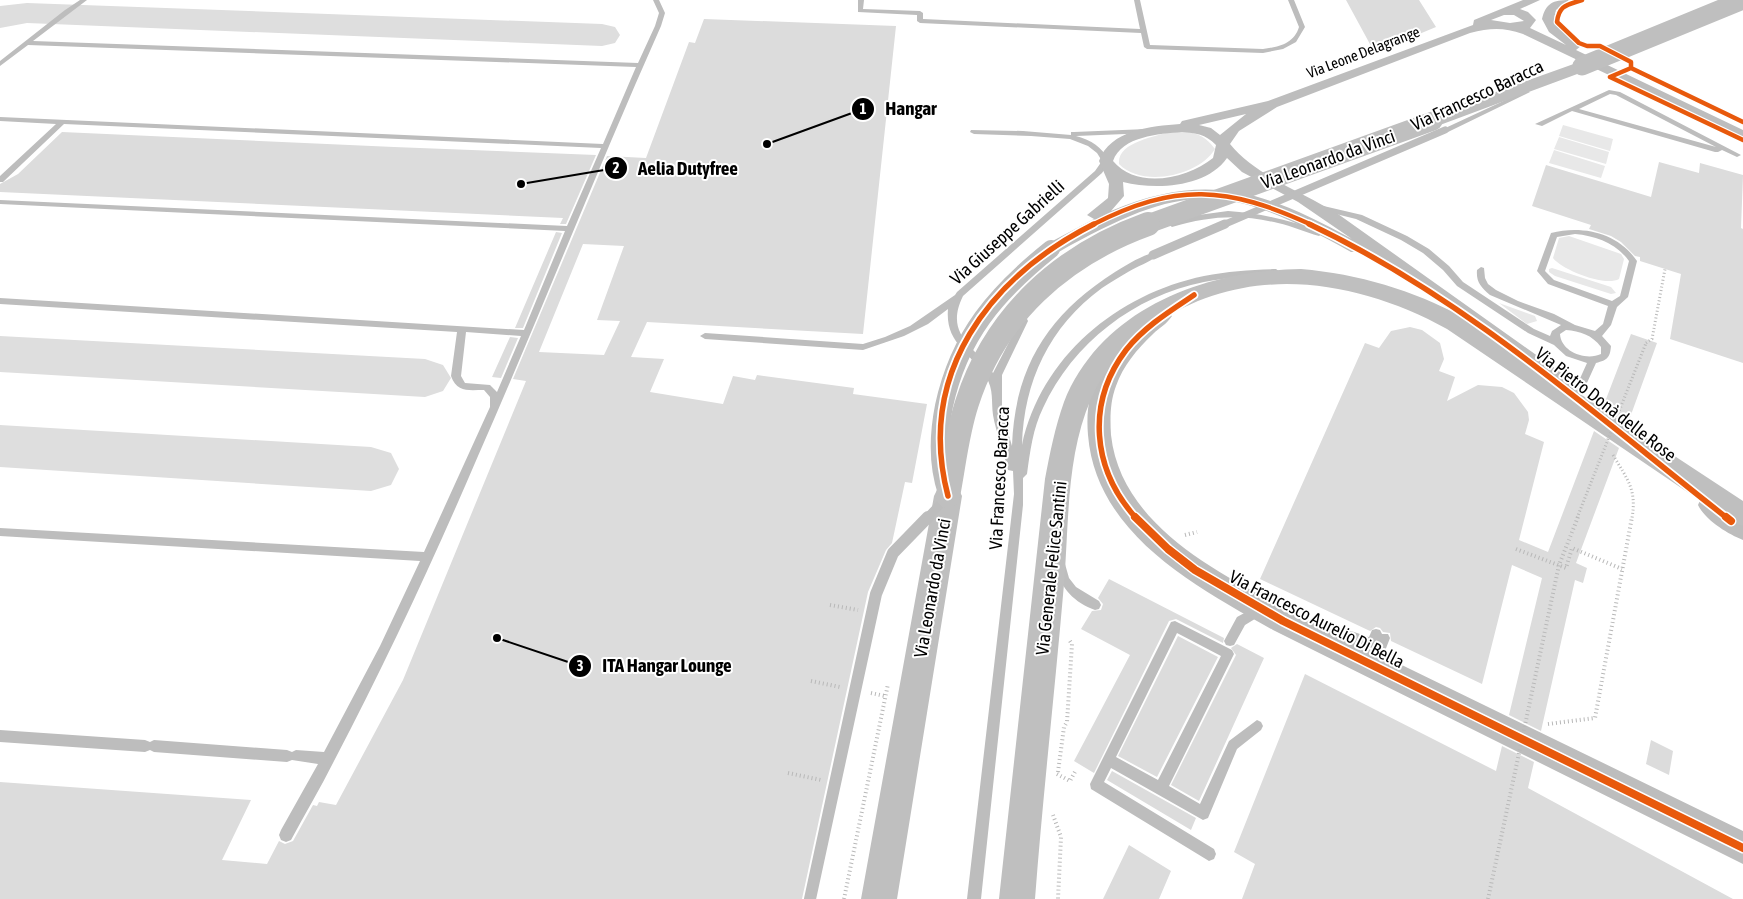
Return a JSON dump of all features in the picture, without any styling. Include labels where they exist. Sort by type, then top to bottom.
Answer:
[{"type":"main road","name":"Via Leonardo da Vinci","points":[[879,899],[963,414],[987,353],[1007,320],[1022,304],[1070,262],[1126,232],[1581,58],[1743,0]]},
{"type":"main road","name":"Via Generale Felice Santini","points":[[1017,899],[1056,519],[1070,422],[1082,391],[1092,372],[1111,348],[1128,333],[1161,311],[1194,295],[1233,283],[1254,279],[1297,277],[1332,279],[1368,286],[1430,309],[1458,317],[1600,429],[1740,519]]},
{"type":"street","points":[[1500,12],[1534,0]]},
{"type":"street","points":[[1529,20],[1530,10],[1552,0]]},
{"type":"street","points":[[1563,0],[1550,8],[1548,20],[1581,58]]},
{"type":"street","points":[[1500,12],[1518,12],[1581,58],[1743,126]]},
{"type":"street","points":[[1500,12],[1497,20],[1528,32],[1667,95],[1743,135]]},
{"type":"street","name":"Via Leone Delagrange","points":[[1158,130],[1272,104],[1466,30],[1500,12]]},
{"type":"street","name":"Via Leone Delagrange","points":[[1466,30],[1491,24],[1524,26],[1529,20]]},
{"type":"street","name":"Via Leone Delagrange","points":[[1223,147],[1225,138],[1236,127],[1272,104]]},
{"type":"street","points":[[1108,164],[1122,177],[1140,182],[1176,180],[1203,171],[1216,164],[1224,152],[1223,147],[1214,136],[1201,129],[1176,127]]},
{"type":"street","points":[[948,496],[941,469],[939,437],[953,366],[979,319],[993,301],[1051,249],[1100,217],[1110,206],[1118,195],[1118,186],[1108,164],[1109,149],[1116,144],[1158,130]]},
{"type":"street","name":"Via Pietro Donà delle Rose","points":[[1223,147],[1241,165],[1313,205],[1458,317],[1578,394],[1740,519]]},
{"type":"street","points":[[1100,217],[1171,196],[1193,193],[1219,194],[1271,207],[1366,252],[1740,519]]},
{"type":"street","name":"Via Francesco Aurelio Di Bella","points":[[1194,295],[1158,318],[1116,363],[1107,379],[1098,410],[1099,447],[1105,468],[1115,489],[1150,533],[1194,569],[1296,628],[1743,848]]},
{"type":"lane","points":[[0,64],[67,11],[84,0]]},
{"type":"lane","points":[[286,835],[329,759],[427,557],[494,408],[662,13],[656,0]]},
{"type":"lane","points":[[861,0],[860,11],[920,13],[920,20],[1144,31]]},
{"type":"lane","points":[[1137,0],[1147,47],[1274,50],[1294,41],[1301,31],[1302,27],[1290,0]]},
{"type":"lane","points":[[28,43],[640,65]]},
{"type":"lane","points":[[0,53],[13,54]]},
{"type":"lane","name":"Via Francesco Baracca","points":[[974,899],[1019,490],[1017,438],[1020,404],[1029,372],[1039,350],[1058,324],[1092,290],[1128,267],[1446,130],[1581,58]]},
{"type":"lane","points":[[1539,124],[1610,92],[1618,93],[1740,156]]},
{"type":"lane","points":[[1572,109],[1740,156]]},
{"type":"lane","points":[[0,119],[606,146]]},
{"type":"lane","points":[[0,180],[62,122]]},
{"type":"lane","points":[[1023,134],[1158,130]]},
{"type":"lane","points":[[974,132],[1023,134],[1086,141],[1099,149],[1108,164]]},
{"type":"lane","name":"Via Giuseppe Gabrielli","points":[[1015,531],[1012,467],[998,414],[997,392],[988,374],[956,333],[951,313],[960,294],[1108,164]]},
{"type":"lane","points":[[0,202],[571,230]]},
{"type":"lane","points":[[1313,205],[1359,217],[1404,238],[1432,257],[1460,284],[1532,331],[1557,343],[1576,357],[1593,360],[1600,359],[1607,352],[1606,346],[1596,336],[1503,298],[1490,290],[1482,283],[1479,274],[1481,270]]},
{"type":"lane","points":[[1067,279],[1113,248],[1143,234],[1175,223],[1222,213],[1258,215],[1309,229],[1366,252]]},
{"type":"lane","points":[[1596,336],[1607,325],[1614,305],[1624,297],[1632,261],[1627,250],[1616,243],[1578,231],[1566,230],[1554,234],[1540,271],[1551,282],[1614,305]]},
{"type":"lane","points":[[1019,490],[1032,426],[1045,394],[1062,367],[1080,345],[1097,328],[1120,311],[1158,292],[1217,275],[1277,272],[1332,279]]},
{"type":"lane","points":[[705,336],[863,347],[915,327],[943,310],[960,294]]},
{"type":"lane","points":[[0,301],[527,333]]},
{"type":"lane","points":[[997,392],[997,375],[1021,325],[1032,312]]},
{"type":"lane","points":[[1557,343],[1556,333],[1564,327],[1572,327]]},
{"type":"lane","points":[[462,329],[456,376],[458,382],[463,386],[487,387],[495,396],[494,408]]},
{"type":"lane","points":[[1578,394],[1593,360]]},
{"type":"lane","points":[[810,899],[876,594],[893,553],[948,496]]},
{"type":"lane","points":[[1056,519],[1062,533],[1061,570],[1066,582],[1082,599],[1095,605]]},
{"type":"lane","points":[[0,532],[427,557]]},
{"type":"lane","points":[[1230,641],[1241,622],[1261,609]]},
{"type":"lane","points":[[1161,789],[1228,654],[1175,626],[1096,784],[1209,854]]},
{"type":"lane","points":[[1296,628],[1327,628],[1372,643],[1380,636],[1374,665]]},
{"type":"lane","points":[[1108,759],[1203,813],[1233,745],[1257,726]]},
{"type":"lane","points":[[0,736],[329,759]]},
{"type":"path","points":[[1488,899],[1558,565],[1646,344],[1652,339],[1665,269]]},
{"type":"path","points":[[1541,725],[1595,718],[1634,501],[1630,488],[1611,451],[1613,448],[1600,429]]},
{"type":"path","points":[[1180,535],[1196,532]]},
{"type":"path","points":[[1516,549],[1566,568],[1572,548],[1622,568]]},
{"type":"path","points":[[844,899],[885,696]]},
{"type":"path","points":[[1057,774],[1070,781],[1076,770]]},
{"type":"shaded area","points":[[1563,125],[1613,139],[1610,151],[1559,136]]},
{"type":"shaded area","points":[[1172,131],[1201,136],[1215,149],[1196,166],[1170,176],[1141,176],[1119,164],[1124,150],[1130,145]]},
{"type":"shaded area","points":[[1559,137],[1609,152],[1606,164],[1554,149]]},
{"type":"shaded area","points":[[1554,150],[1605,166],[1601,178],[1549,163]]},
{"type":"shaded area","points":[[1569,236],[1621,254],[1624,259],[1619,279],[1604,281],[1594,279],[1574,272],[1558,263],[1553,258],[1559,238]]},
{"type":"shaded area","points":[[1552,268],[1611,287],[1616,293],[1611,294],[1555,276],[1549,272],[1549,269]]},
{"type":"shaded area","points":[[1499,303],[1535,316],[1537,321],[1527,324]]},
{"type":"building","points":[[1346,0],[1419,0],[1436,27],[1388,47],[1371,46]]},
{"type":"building","points":[[704,19],[896,26],[863,334],[647,322],[631,357],[664,359],[650,392],[723,404],[733,376],[755,380],[757,375],[854,388],[853,394],[927,404],[912,483],[905,482],[892,543],[886,550],[868,592],[802,899],[0,899],[0,782],[251,800],[222,860],[267,864],[279,841],[285,844],[293,841],[313,805],[317,806],[319,802],[336,805],[403,680],[526,381],[513,379],[607,156],[646,158],[689,42],[695,43]],"holes":[[[583,244],[624,246],[597,320],[620,321],[604,355],[539,352]]]},
{"type":"building","points":[[62,132],[596,155],[566,224],[560,224],[563,218],[0,192],[0,184],[18,174]]},
{"type":"building","points":[[1659,162],[1699,173],[1700,163],[1743,175],[1741,228],[1743,229],[1743,363],[1670,339],[1681,274],[1640,261],[1640,257],[1635,256],[1621,242],[1611,236],[1589,229],[1591,225],[1532,206],[1546,165],[1651,197]]},
{"type":"building","points":[[556,232],[562,233],[523,328],[515,328]]},
{"type":"building","points":[[1410,327],[1422,330],[1440,343],[1444,359],[1439,371],[1455,377],[1447,401],[1478,385],[1502,387],[1514,393],[1528,412],[1529,420],[1525,434],[1544,442],[1519,540],[1548,552],[1594,431],[1619,448],[1576,563],[1587,568],[1583,583],[1575,580],[1541,731],[1509,715],[1542,578],[1512,565],[1482,684],[1391,641],[1390,633],[1383,632],[1380,628],[1376,627],[1370,631],[1260,579],[1365,343],[1379,348],[1391,331]]},
{"type":"building","points":[[1631,334],[1657,343],[1628,423],[1603,407]]},
{"type":"building","points":[[510,337],[518,338],[501,378],[492,377]]},
{"type":"building","points":[[1109,579],[1224,638],[1223,643],[1176,619],[1169,621],[1094,773],[1074,761],[1130,655],[1081,629],[1092,611],[1101,610],[1103,604],[1098,598]]},
{"type":"building","points":[[1178,636],[1218,657],[1157,777],[1118,756]]},
{"type":"building","points":[[1237,644],[1264,658],[1199,801],[1171,785],[1236,655],[1231,648]]},
{"type":"building","points":[[1305,674],[1496,771],[1502,746],[1534,762],[1528,788],[1733,899],[1242,899],[1255,864],[1234,852]]},
{"type":"building","points":[[1651,740],[1673,751],[1669,775],[1646,764]]},
{"type":"building","points":[[1112,771],[1196,818],[1191,830],[1107,780]]},
{"type":"building","points":[[1129,845],[1171,871],[1159,899],[1103,899]]},
{"type":"taxiway","points":[[0,17],[27,13],[602,35]]},
{"type":"taxiway","points":[[0,354],[425,378]]},
{"type":"taxiway","points":[[0,446],[371,469]]},
{"type":"cycle path","points":[[1582,0],[1563,6],[1558,11],[1557,22],[1579,43],[1587,46],[1600,46],[1631,62],[1631,68]]},
{"type":"cycle path","points":[[1610,77],[1631,68],[1743,122]]},
{"type":"cycle path","points":[[1610,77],[1743,140]]},
{"type":"cycle path","points":[[948,496],[941,470],[939,443],[946,389],[955,363],[967,338],[982,316],[1030,265],[1067,239],[1104,219],[1144,203],[1183,194],[1202,193],[1218,194],[1250,201],[1296,218],[1360,250],[1428,289],[1488,331],[1731,521]]},
{"type":"cycle path","points":[[1194,295],[1155,321],[1126,350],[1107,381],[1098,414],[1100,448],[1112,482],[1134,516],[1181,560],[1253,605],[1743,848]]},
{"type":"place","name":"Hangar","points":[[767,144]]},
{"type":"place","name":"Aelia Dutyfree","points":[[521,184]]},
{"type":"place","name":"ITA Hangar Lounge","points":[[497,638]]}]
